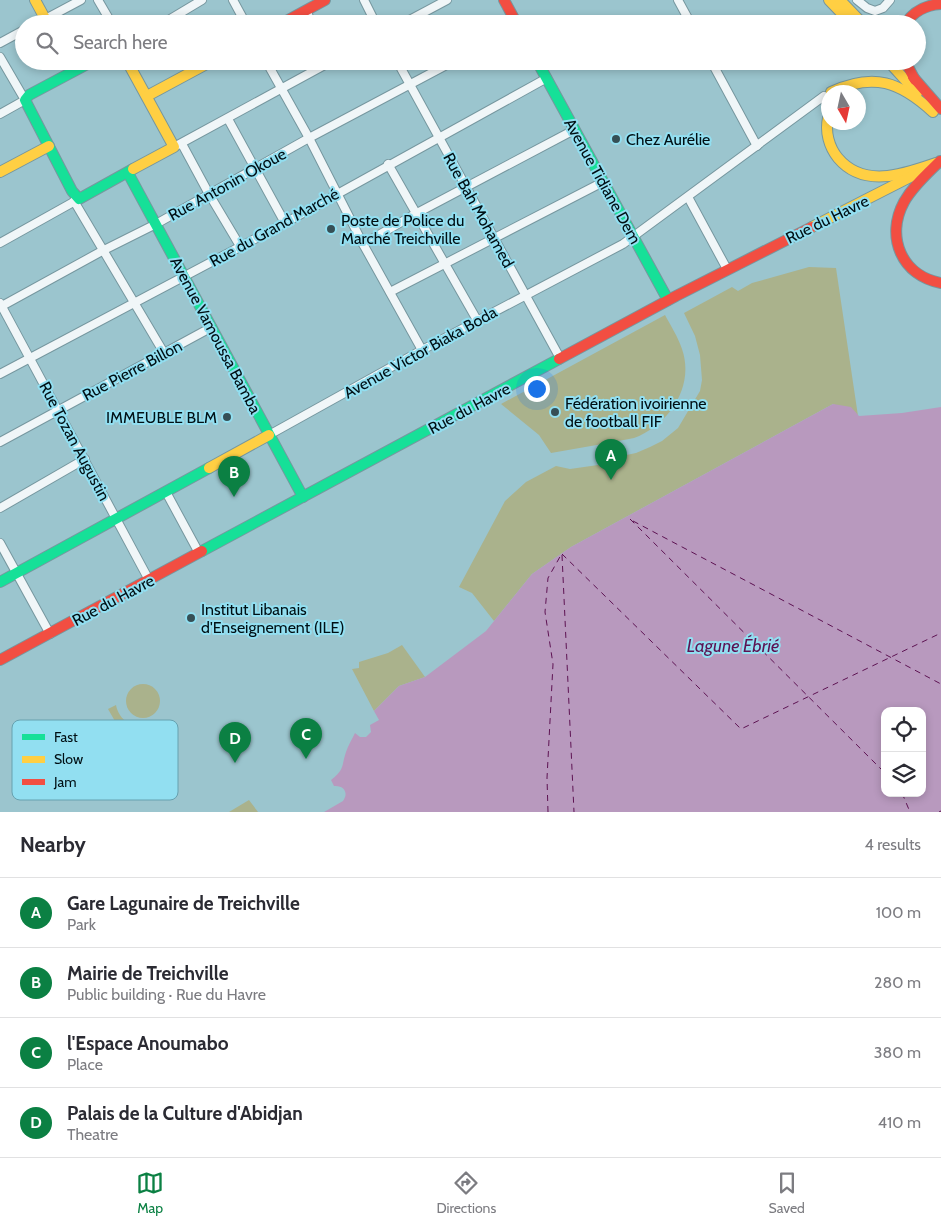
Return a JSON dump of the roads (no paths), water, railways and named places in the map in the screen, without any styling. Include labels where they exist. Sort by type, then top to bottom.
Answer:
[{"type":"main road","points":[[35,0],[40,15]]},
{"type":"main road","points":[[297,15],[325,0]]},
{"type":"main road","points":[[504,0],[512,15]]},
{"type":"main road","points":[[829,0],[843,15]]},
{"type":"main road","points":[[840,0],[854,15]]},
{"type":"main road","points":[[912,15],[934,4],[941,4]]},
{"type":"main road","points":[[66,70],[29,95],[26,100],[76,200],[178,146],[132,70]]},
{"type":"main road","points":[[148,96],[196,70]]},
{"type":"main road","name":"Avenue Tidiane Dem","points":[[543,70],[668,300]]},
{"type":"main road","points":[[897,70],[937,111]]},
{"type":"main road","points":[[906,70],[937,111],[941,121]]},
{"type":"main road","points":[[910,70],[915,80]]},
{"type":"main road","points":[[853,85],[879,82],[902,89],[937,111]]},
{"type":"main road","points":[[827,130],[833,151],[838,160],[855,173],[878,178],[890,177],[941,161]]},
{"type":"main road","points":[[0,172],[49,146]]},
{"type":"main road","points":[[941,161],[918,182],[900,209],[896,236],[899,251],[904,262],[913,272],[923,279],[941,283]]},
{"type":"main road","name":"Rue du Havre","points":[[0,660],[668,300],[941,161]]},
{"type":"main road","name":"Avenue Vamoussa Bamba","points":[[128,173],[303,497]]},
{"type":"main road","name":"Avenue Victor Biaka Boda","points":[[0,582],[269,435]]},
{"type":"street","points":[[55,15],[81,0]]},
{"type":"street","points":[[98,0],[107,15]]},
{"type":"street","points":[[177,15],[202,0]]},
{"type":"street","points":[[233,0],[241,15]]},
{"type":"street","points":[[364,0],[372,15]]},
{"type":"street","points":[[419,15],[447,0]]},
{"type":"street","points":[[678,0],[686,15]]},
{"type":"street","points":[[857,0],[867,8],[875,11],[883,8],[890,0]]},
{"type":"street","points":[[306,10],[308,15]]},
{"type":"street","points":[[0,43],[15,35]]},
{"type":"street","points":[[0,57],[26,100],[0,114]]},
{"type":"street","points":[[270,70],[309,138],[363,244],[422,350]]},
{"type":"street","points":[[240,246],[178,146],[316,70]]},
{"type":"street","name":"Rue Bah Mohamed","points":[[401,70],[560,358]]},
{"type":"street","name":"Rue Antonin Okoue","points":[[1,305],[102,250],[156,224],[309,138],[438,70]]},
{"type":"street","points":[[716,70],[757,146]]},
{"type":"street","name":"Rue du Grand Marché","points":[[0,374],[285,223],[388,164],[547,78]]},
{"type":"street","name":"Avenue Victor Biaka Boda","points":[[269,435],[477,320],[584,265],[634,236],[821,99]]},
{"type":"street","points":[[228,119],[285,223]]},
{"type":"street","points":[[363,244],[417,213],[574,130]]},
{"type":"street","points":[[388,164],[477,320]]},
{"type":"street","points":[[390,292],[603,182]]},
{"type":"street","points":[[688,197],[727,269]]},
{"type":"street","points":[[0,243],[76,200],[102,250],[164,353]]},
{"type":"street","name":"Rue Tozan Augustin","points":[[1,305],[149,580]]},
{"type":"street","name":"Rue Pierre Billon","points":[[0,442],[212,327]]},
{"type":"street","points":[[0,508],[85,459]]},
{"type":"street","points":[[166,492],[199,553]]},
{"type":"street","points":[[0,543],[50,634]]},
{"type":"water","name":"Lagune Ébrié","points":[[833,404],[851,407],[859,416],[902,413],[941,407],[941,812],[324,812],[345,798],[346,795],[343,788],[334,786],[331,780],[341,770],[355,733],[360,737],[366,737],[371,732],[370,725],[379,720],[374,711],[399,686],[425,677],[486,631],[532,574],[571,547]]},
{"type":"place","name":"Chez Aurélie","points":[[616,139]]},
{"type":"place","name":"Poste de Police du Marché Treichville","points":[[331,229]]},
{"type":"place","name":"Fédération ivoirienne de football FIF","points":[[555,412]]},
{"type":"place","name":"IMMEUBLE BLM","points":[[227,417]]},
{"type":"place","name":"Gare Lagunaire de Treichville","points":[[611,480]]},
{"type":"place","name":"Mairie de Treichville","points":[[234,497]]},
{"type":"place","name":"Institut Libanais d'Enseignement (ILE)","points":[[191,618]]},
{"type":"place","name":"l'Espace Anoumabo","points":[[306,759]]},
{"type":"place","name":"Palais de la Culture d'Abidjan","points":[[235,763]]}]
